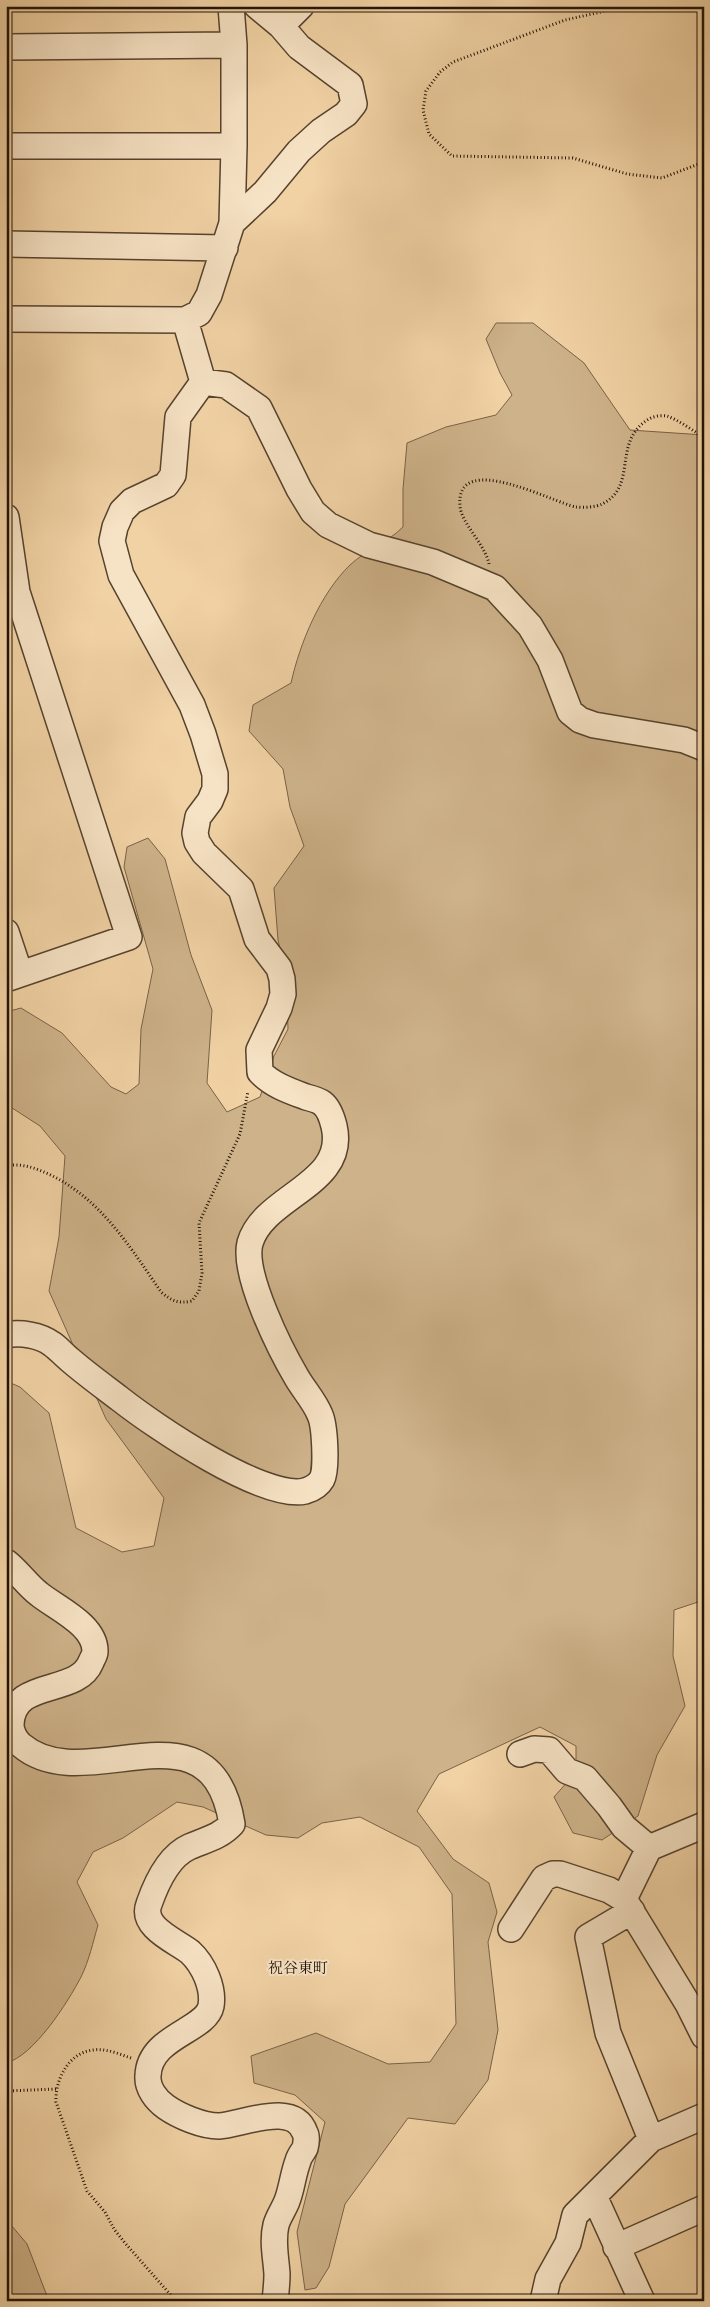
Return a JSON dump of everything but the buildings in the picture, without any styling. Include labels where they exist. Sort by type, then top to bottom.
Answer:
[{"type":"street","points":[[6,319],[185,320],[199,313],[206,301],[232,223],[234,45],[231,6]]},
{"type":"street","points":[[232,223],[265,192],[299,151],[321,131],[346,114],[354,104],[350,85],[299,47],[281,26],[257,6]]},
{"type":"street","points":[[281,26],[301,6]]},
{"type":"street","points":[[6,47],[234,45]]},
{"type":"street","points":[[6,146],[234,146]]},
{"type":"street","points":[[6,233],[6,263]]},
{"type":"street","points":[[6,244],[225,248]]},
{"type":"street","points":[[185,320],[203,382]]},
{"type":"street","points":[[203,382],[226,385],[259,408],[299,489],[313,512],[328,525],[369,545],[433,562],[495,588],[530,626],[550,660],[570,712],[580,720],[594,725],[684,740],[704,748]]},
{"type":"street","points":[[6,1335],[29,1335],[52,1343],[122,1401],[173,1437],[224,1466],[270,1487],[289,1492],[305,1491],[317,1486],[323,1477],[325,1434],[320,1414],[274,1337],[253,1277],[249,1245],[255,1231],[268,1216],[323,1172],[332,1158],[335,1132],[331,1115],[322,1103],[288,1090],[260,1072],[259,1050],[279,1008],[283,994],[282,978],[279,968],[256,939],[241,888],[204,853],[197,842],[195,833],[198,817],[210,801],[215,789],[215,774],[192,705],[121,575],[112,541],[122,511],[132,501],[166,485],[173,475],[178,416],[203,382]]},
{"type":"street","points":[[6,517],[12,592],[129,937],[13,977],[6,932]]},
{"type":"street","points":[[6,1562],[37,1593],[82,1624],[92,1640],[95,1652],[90,1666],[82,1675],[20,1701],[11,1714],[11,1730],[19,1745],[53,1761],[72,1764],[162,1754],[186,1758],[207,1770],[218,1784],[230,1811],[232,1824],[225,1832],[188,1847],[170,1862],[148,1906],[149,1917],[154,1927],[191,1953],[205,1974],[213,1993],[210,2010],[199,2021],[162,2046],[148,2064],[147,2082],[156,2098],[167,2108],[196,2121],[218,2126],[268,2116],[285,2117],[299,2123],[306,2134],[305,2147],[298,2159],[288,2200],[276,2225],[275,2301]]},
{"type":"street","points":[[520,1754],[534,1749],[549,1750],[556,1757],[560,1766],[567,1772],[585,1778],[624,1827],[649,1848]]},
{"type":"street","points":[[651,2139],[608,2033],[588,1937],[628,1905],[649,1848],[704,1825]]},
{"type":"street","points":[[511,1928],[544,1878],[552,1874],[560,1874],[609,1890],[628,1905],[696,2001],[704,2036]]},
{"type":"street","points":[[543,2301],[548,2279],[568,2243],[575,2215],[651,2139],[704,2116]]},
{"type":"street","points":[[594,2196],[642,2301]]},
{"type":"street","points":[[616,2247],[704,2208]]},
{"type":"path","points":[[628,6],[565,20],[453,62],[440,72],[426,91],[423,110],[429,134],[452,156],[573,158],[627,174],[662,178],[704,162]]},
{"type":"path","points":[[495,588],[487,554],[460,508],[460,494],[468,485],[481,481],[514,483],[577,507],[600,505],[614,497],[624,475],[628,442],[638,425],[654,416],[667,416],[704,437]]},
{"type":"path","points":[[6,1166],[13,1164],[31,1167],[76,1189],[112,1223],[161,1292],[171,1300],[182,1303],[192,1301],[199,1291],[202,1273],[199,1223],[232,1154],[240,1134],[249,1087],[260,1072]]},
{"type":"path","points":[[148,2064],[109,2051],[93,2050],[80,2055],[67,2065],[56,2089],[56,2102],[86,2191],[106,2212],[114,2229],[125,2243],[176,2301]]},
{"type":"path","points":[[6,2091],[56,2089]]},
{"type":"shaded area","points":[[496,323],[533,323],[584,363],[630,430],[704,435],[704,1600],[674,1610],[673,1656],[685,1706],[657,1755],[638,1816],[602,1840],[573,1833],[554,1797],[576,1772],[576,1746],[540,1727],[439,1774],[417,1811],[453,1859],[489,1883],[497,1912],[488,1942],[498,2030],[488,2080],[455,2124],[408,2118],[345,2204],[329,2267],[316,2288],[305,2290],[297,2232],[325,2122],[295,2095],[254,2083],[251,2056],[316,2033],[388,2064],[430,2062],[456,2024],[452,1894],[419,1847],[360,1817],[322,1823],[298,1838],[266,1835],[203,1807],[177,1802],[123,1838],[93,1852],[77,1882],[98,1925],[84,1971],[59,2013],[39,2039],[17,2058],[6,2063],[6,1381],[20,1387],[49,1413],[76,1528],[122,1552],[154,1546],[164,1498],[106,1419],[49,1291],[59,1237],[65,1156],[40,1126],[6,1104],[6,1012],[21,1008],[62,1033],[111,1087],[126,1094],[139,1084],[141,1029],[153,969],[124,867],[127,847],[148,838],[165,859],[191,955],[212,1010],[207,1083],[227,1112],[260,1097],[274,1056],[288,1029],[286,974],[278,940],[274,888],[304,846],[290,807],[283,769],[249,731],[253,705],[291,683],[300,652],[313,620],[329,590],[339,577],[356,560],[390,538],[403,527],[403,489],[407,443],[446,427],[496,415],[512,395],[500,373],[486,339]]},
{"type":"shaded area","points":[[6,2219],[27,2244],[49,2301],[6,2301]]},
{"type":"district","name":"祝谷東町","points":[[298,1967]]}]
